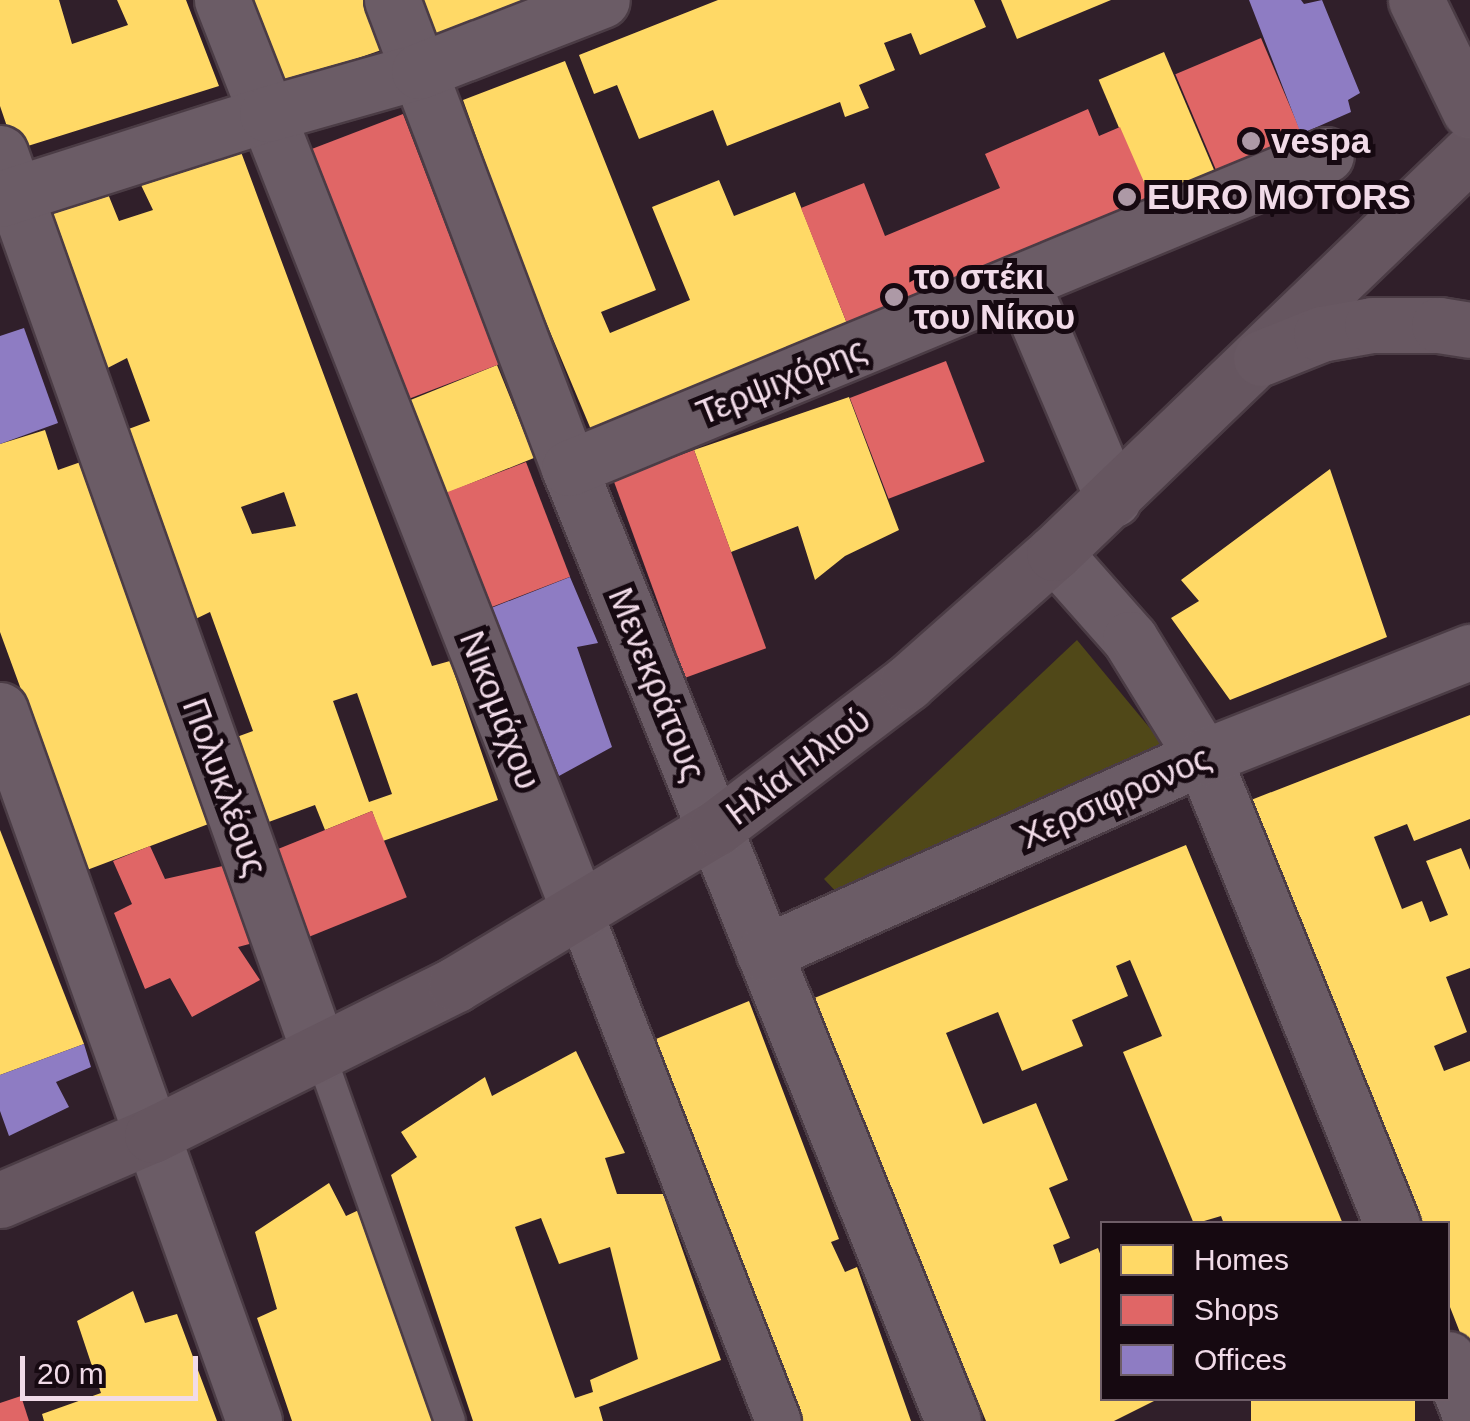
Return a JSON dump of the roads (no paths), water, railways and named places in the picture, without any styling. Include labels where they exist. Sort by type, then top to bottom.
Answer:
[{"type":"main road","points":[[1416,0],[1470,110]]},
{"type":"main road","name":"Ηλία Ηλιού","points":[[0,1200],[152,1136],[454,985],[580,913],[716,828],[907,683],[1054,553],[1470,153]]},
{"type":"main road","points":[[1261,358],[1321,334],[1372,325],[1439,325],[1470,330]]},
{"type":"street","name":"Νικομάχου","points":[[222,0],[778,1421]]},
{"type":"street","name":"Μενεκράτους","points":[[392,0],[569,468],[953,1421]]},
{"type":"street","points":[[5,182],[419,71],[602,0]]},
{"type":"street","name":"Τερψιχόρης","points":[[569,468],[1326,155]]},
{"type":"street","name":"Πολυκλέους","points":[[5,182],[320,1054]]},
{"type":"street","points":[[1021,282],[1113,499]]},
{"type":"street","points":[[1054,553],[1130,639],[1203,758],[1391,1221]]},
{"type":"street","name":"Χερσιφρονος","points":[[764,953],[1203,758],[1470,652]]},
{"type":"street","points":[[0,710],[254,1421]]},
{"type":"street","points":[[1450,1364],[1470,1415]]},
{"type":"lane","name":"Πολυκλέους","points":[[320,1054],[450,1421]]},
{"type":"place","name":"vespa","points":[[1251,141]]},
{"type":"place","name":"EURO MOTORS","points":[[1127,197]]},
{"type":"place","name":"το στέκι του Νίκου","points":[[894,297]]}]
